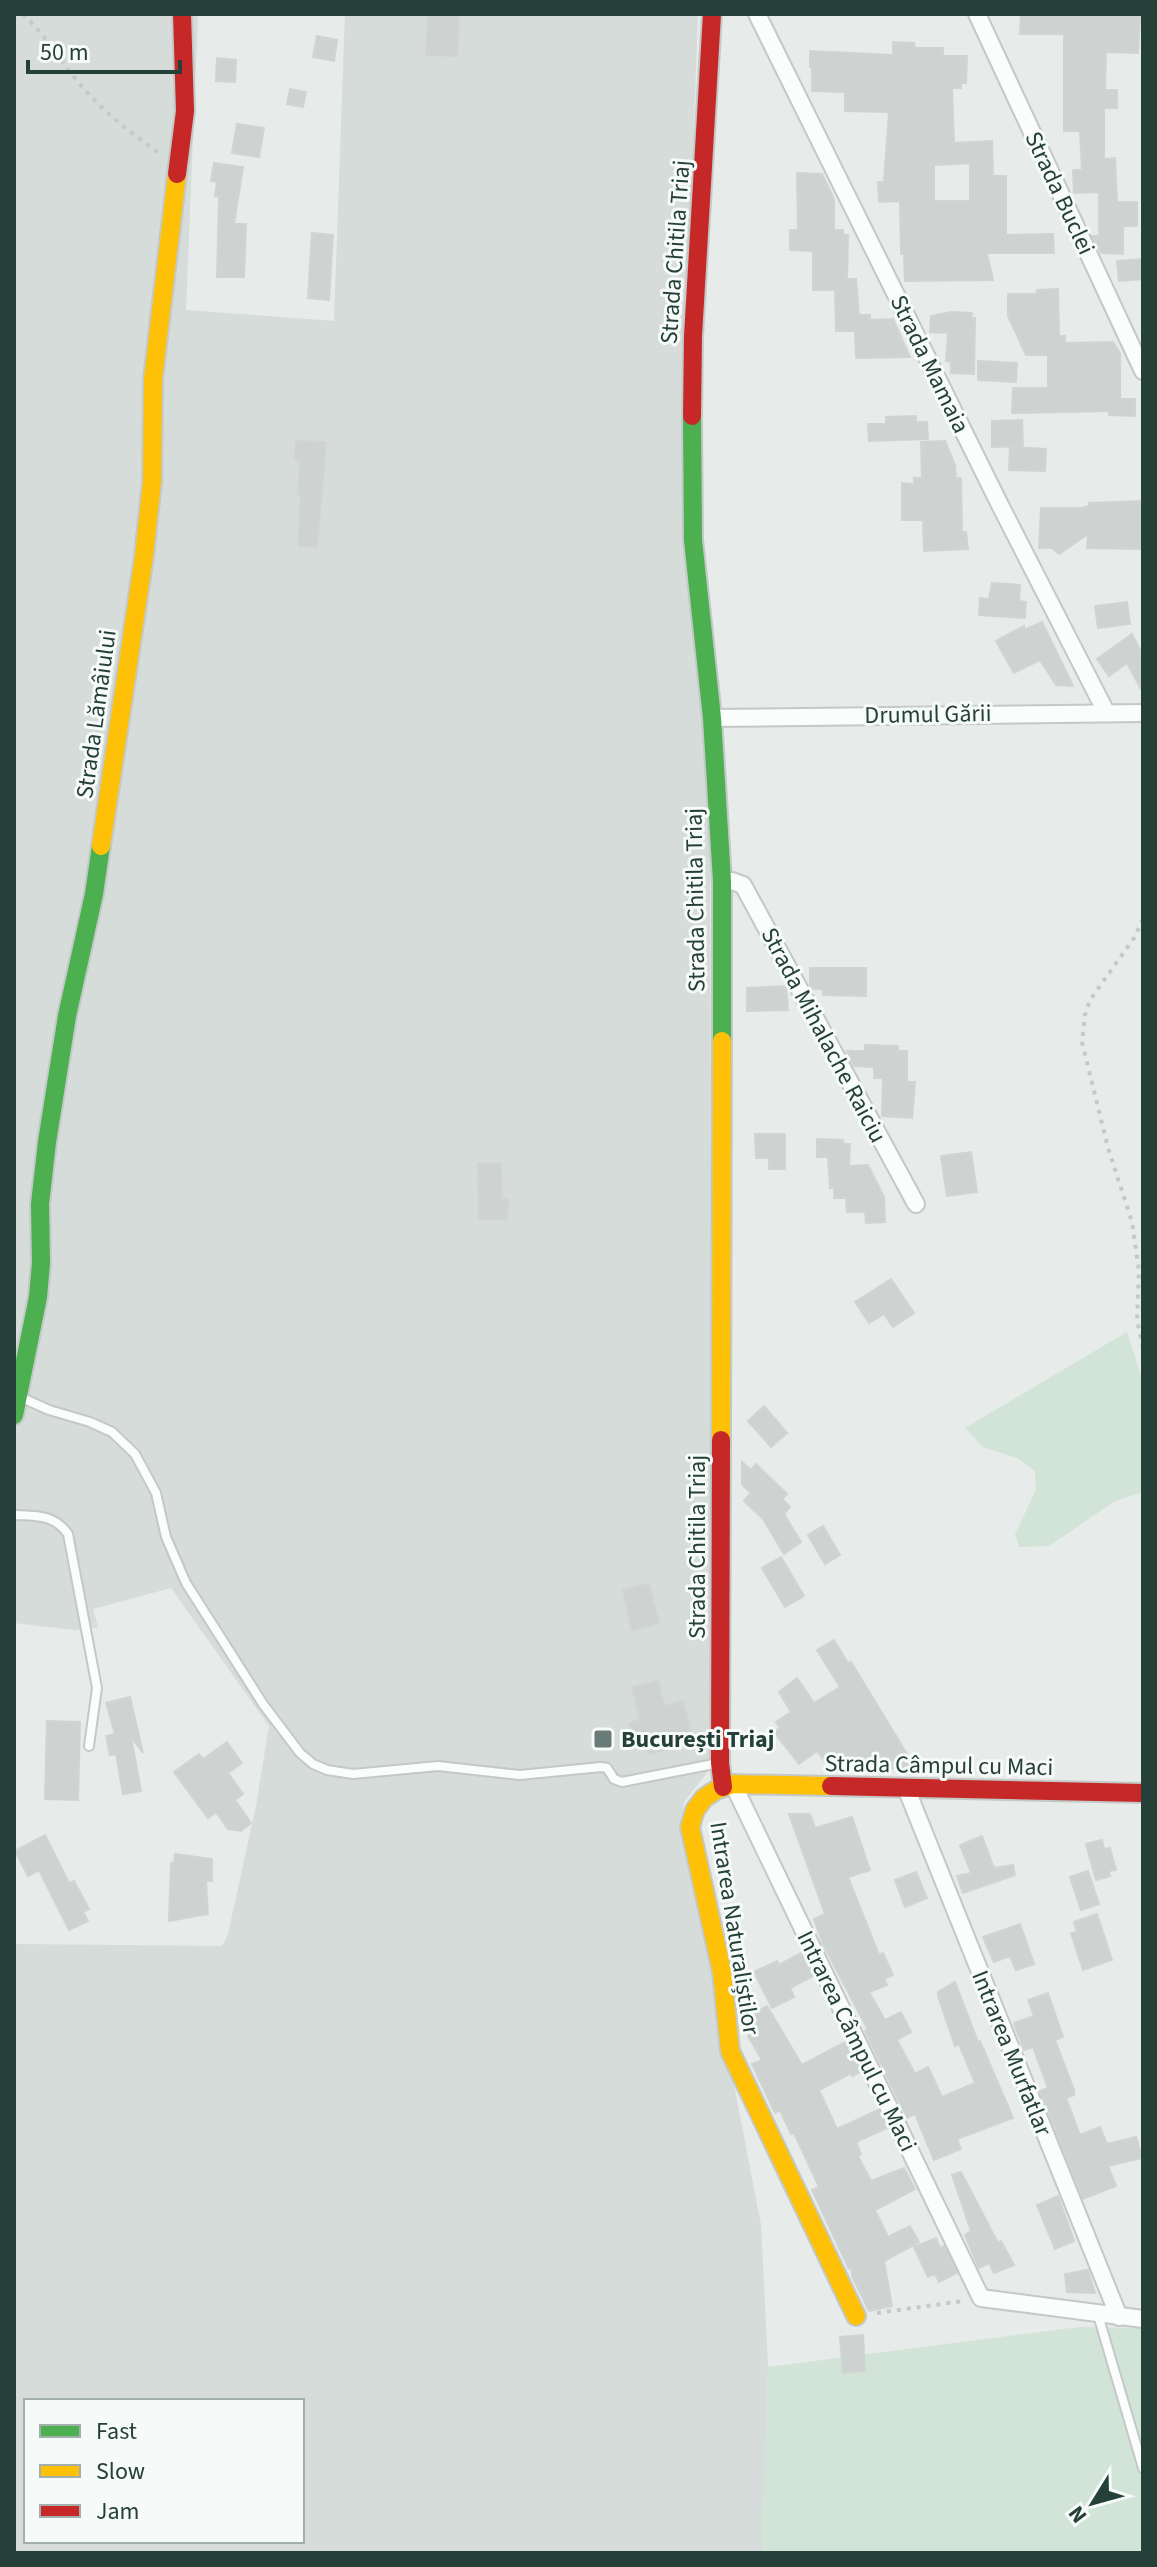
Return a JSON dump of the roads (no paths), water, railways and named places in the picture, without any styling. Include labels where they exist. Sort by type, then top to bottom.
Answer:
[{"type":"street","name":"Strada Lămâiului","points":[[14,1415],[38,1297],[40,1204],[47,1142],[67,1016],[94,894],[144,556],[152,482],[153,379],[185,111],[182,14]]},
{"type":"street","name":"Strada Chitila Triaj","points":[[712,14],[693,336],[691,476],[696,587],[712,718],[722,881],[720,1763],[728,1785]]},
{"type":"street","name":"Strada Mamaia","points":[[757,14],[1106,712]]},
{"type":"street","name":"Strada Buclei","points":[[977,14],[1143,371]]},
{"type":"street","name":"Drumul Gării","points":[[712,718],[1143,713]]},
{"type":"street","name":"Strada Mihalache Raiciu","points":[[722,881],[743,885],[916,1204]]},
{"type":"street","name":"Strada Câmpul cu Maci","points":[[728,1785],[1143,1793]]},
{"type":"street","name":"Intrarea Câmpul cu Maci","points":[[728,1785],[981,2298],[1098,2315]]},
{"type":"street","name":"Intrarea Naturaliștilor","points":[[728,1785],[705,1795],[698,1802],[690,1827],[722,1972],[730,2051],[856,2316]]},
{"type":"street","name":"Intrarea Murfatlar","points":[[906,1788],[1119,2317]]},
{"type":"street","points":[[1098,2315],[1143,2319]]},
{"type":"lane","points":[[18,1396],[112,1432],[135,1454],[156,1493],[173,1559],[217,1636],[263,1704],[300,1753],[313,1764],[340,1773],[372,1774],[438,1766],[520,1775],[601,1767],[607,1768],[614,1779],[622,1782],[720,1763]]},
{"type":"lane","points":[[14,1515],[52,1518],[68,1534],[97,1688],[89,1746]]},
{"type":"lane","points":[[1098,2315],[1143,2468]]},
{"type":"place","name":"București Triaj","points":[[603,1739]]}]
